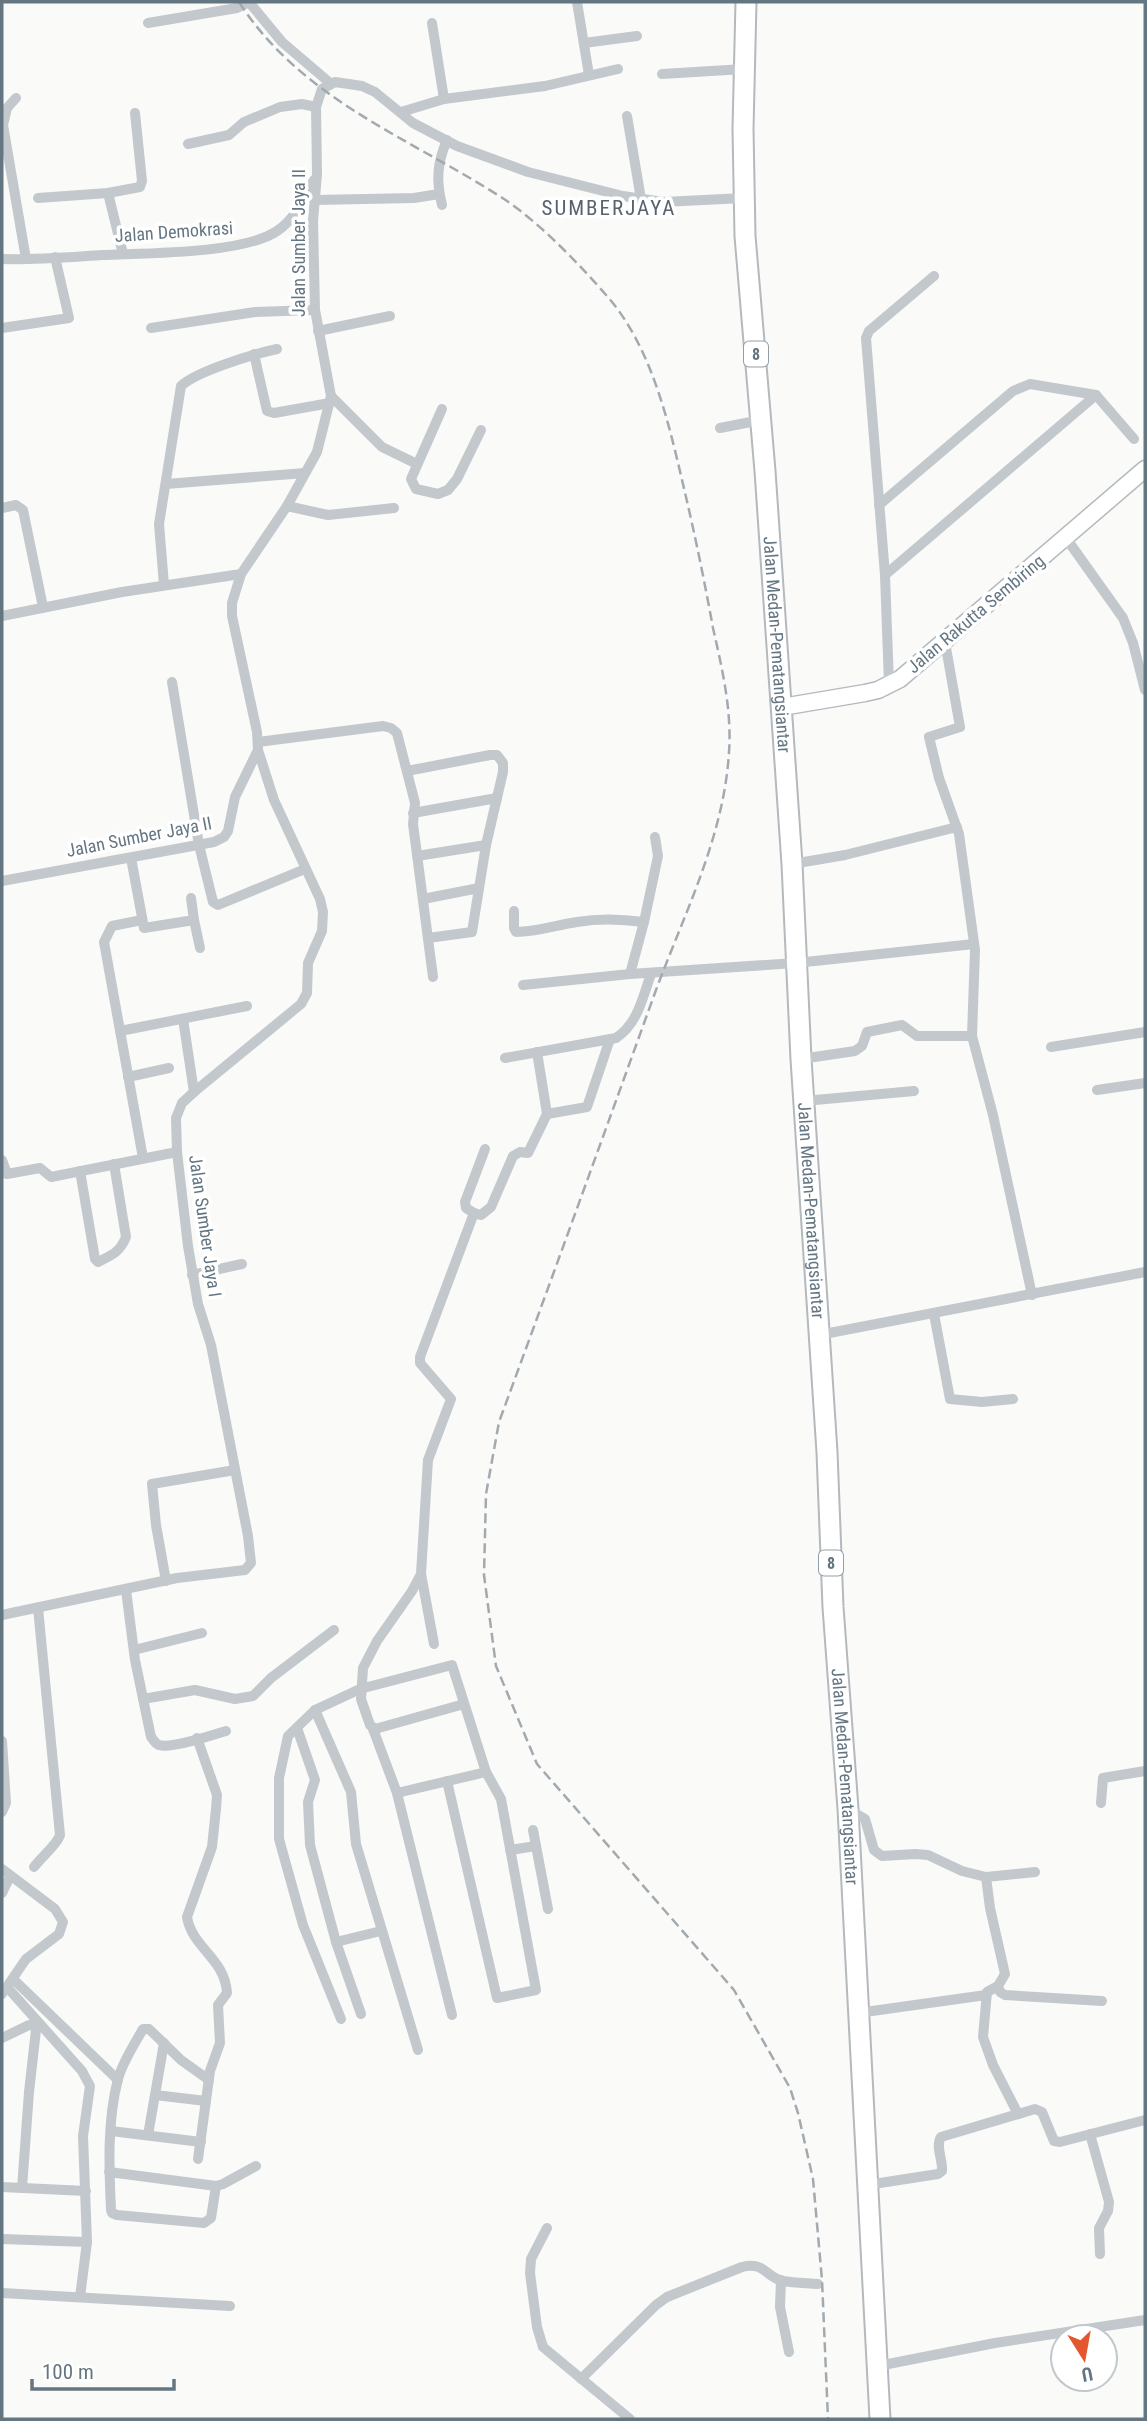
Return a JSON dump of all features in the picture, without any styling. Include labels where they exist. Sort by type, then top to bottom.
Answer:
[{"type":"highway","name":"Jalan Medan-Pematangsiantar","points":[[746,2],[744,198],[792,864],[801,1059],[827,1452],[833,1606],[848,1809],[880,2419]]},
{"type":"main road","name":"Jalan Rakutta Sembiring","points":[[782,707],[865,693],[900,679],[1145,469]]},
{"type":"street","points":[[148,23],[237,8],[249,2],[282,42],[330,83]]},
{"type":"street","points":[[577,2],[589,75]]},
{"type":"street","points":[[432,23],[444,99]]},
{"type":"street","points":[[584,43],[637,36]]},
{"type":"street","points":[[401,113],[444,99],[545,86],[618,69]]},
{"type":"street","points":[[662,74],[744,69]]},
{"type":"street","points":[[188,144],[222,138],[244,122],[280,107],[302,104],[316,107],[322,89],[330,83],[347,82],[375,92],[413,123],[518,170],[663,202],[744,198]]},
{"type":"street","points":[[16,98],[7,108],[3,125],[26,259]]},
{"type":"street","name":"Jalan Sumber Jaya II","points":[[2,881],[200,845],[224,838],[235,797],[258,746],[232,616],[232,603],[242,574],[287,506],[317,452],[330,400],[315,310],[316,107]]},
{"type":"street","points":[[38,198],[140,187],[142,181],[135,113]]},
{"type":"street","points":[[627,116],[641,199]]},
{"type":"street","points":[[315,200],[440,200],[438,165],[447,140]]},
{"type":"street","name":"Jalan Demokrasi","points":[[2,259],[195,250],[256,242],[287,223],[317,174]]},
{"type":"street","points":[[108,192],[123,254]]},
{"type":"street","points":[[2,328],[69,318],[55,257]]},
{"type":"street","points":[[889,684],[885,575],[866,338],[869,331],[934,276]]},
{"type":"street","points":[[150,328],[255,312],[315,310]]},
{"type":"street","points":[[318,331],[390,316]]},
{"type":"street","points":[[164,585],[159,524],[183,383],[254,354],[277,349]]},
{"type":"street","points":[[254,354],[267,411],[274,413],[330,400],[382,447],[417,464]]},
{"type":"street","points":[[879,505],[1022,385],[1096,395],[1135,439]]},
{"type":"street","points":[[885,575],[1096,395]]},
{"type":"street","points":[[442,410],[411,479],[416,489],[432,494],[448,490],[457,480],[481,430]]},
{"type":"street","points":[[720,428],[761,420]]},
{"type":"street","points":[[166,484],[305,472]]},
{"type":"street","points":[[2,508],[16,505],[23,510],[43,607]]},
{"type":"street","points":[[287,506],[328,515],[394,508]]},
{"type":"street","points":[[1066,538],[1123,618],[1133,643],[1145,690]]},
{"type":"street","points":[[2,615],[164,585],[242,574]]},
{"type":"street","points":[[944,642],[960,727],[929,737],[939,778],[957,827],[974,944],[972,1036],[993,1115],[1032,1296]]},
{"type":"street","points":[[172,682],[200,845],[215,905],[305,869]]},
{"type":"street","points":[[258,746],[383,726],[397,733],[415,803],[413,813],[417,856],[433,976]]},
{"type":"street","name":"Jalan Sumber Jaya I","points":[[2,1615],[166,1581],[248,1568],[251,1563],[211,1345],[192,1275],[177,1152],[176,1118],[178,1110],[194,1092],[305,999],[308,963],[322,931],[323,912],[274,800],[258,746]]},
{"type":"street","points":[[407,771],[497,755],[503,763],[472,932],[428,938]]},
{"type":"street","points":[[413,813],[497,798]]},
{"type":"street","points":[[792,864],[845,855],[957,827]]},
{"type":"street","points":[[630,974],[659,856],[655,837]]},
{"type":"street","points":[[417,856],[486,845]]},
{"type":"street","points":[[131,858],[143,926],[147,928],[194,920]]},
{"type":"street","points":[[423,899],[479,888]]},
{"type":"street","points":[[191,898],[200,948]]},
{"type":"street","points":[[514,911],[516,932],[610,919],[644,922]]},
{"type":"street","points":[[142,920],[112,926],[106,936],[105,951],[143,1157]]},
{"type":"street","points":[[523,985],[630,974],[796,963],[974,944]]},
{"type":"street","points":[[505,1058],[610,1039],[625,1032],[633,1021],[651,974]]},
{"type":"street","points":[[120,1031],[247,1006]]},
{"type":"street","points":[[183,1019],[194,1092]]},
{"type":"street","points":[[801,1059],[856,1051],[862,1046],[867,1032],[897,1025],[905,1026],[917,1036],[972,1036]]},
{"type":"street","points":[[1051,1046],[1145,1032]]},
{"type":"street","points":[[547,1114],[589,1105],[610,1039]]},
{"type":"street","points":[[485,1149],[465,1202],[466,1208],[481,1215],[491,1207],[513,1156],[520,1152],[528,1153],[547,1114],[537,1052]]},
{"type":"street","points":[[128,1077],[169,1068]]},
{"type":"street","points":[[1097,1090],[1145,1083]]},
{"type":"street","points":[[804,1101],[914,1091]]},
{"type":"street","points":[[2,1160],[7,1174],[40,1168],[51,1177],[177,1152]]},
{"type":"street","points":[[80,1171],[95,1259],[98,1262],[115,1254],[126,1237],[114,1164]]},
{"type":"street","points":[[434,1644],[421,1574],[428,1460],[451,1399],[419,1359],[474,1213]]},
{"type":"street","points":[[192,1275],[242,1264]]},
{"type":"street","points":[[819,1335],[1032,1296],[1145,1272]]},
{"type":"street","points":[[934,1314],[950,1399],[982,1402],[1013,1399]]},
{"type":"street","points":[[166,1581],[152,1484],[235,1470]]},
{"type":"street","points":[[421,1574],[367,1660],[360,1699],[397,1793],[452,2015]]},
{"type":"street","points":[[125,1590],[143,1699],[155,1742],[159,1745],[171,1745],[226,1731]]},
{"type":"street","points":[[34,1867],[60,1835],[38,1608]]},
{"type":"street","points":[[143,1699],[195,1690],[235,1699],[253,1696],[271,1678],[334,1629]]},
{"type":"street","points":[[134,1650],[202,1633]]},
{"type":"street","points":[[341,2019],[303,1925],[279,1839],[279,1778],[288,1736],[315,1710],[360,1689],[452,1665],[486,1772],[500,1799],[536,1990],[497,1998],[447,1781]]},
{"type":"street","points":[[373,1728],[378,1730],[464,1704]]},
{"type":"street","points":[[315,1710],[351,1793],[356,1844],[418,2050]]},
{"type":"street","points":[[297,1728],[315,1780],[308,1802],[310,1844],[336,1941],[362,2014]]},
{"type":"street","points":[[197,1738],[217,1795],[212,1847],[187,1917],[188,1924],[198,1940],[220,1966],[226,1979],[227,1993],[218,2006],[220,2043],[209,2080],[198,2159]]},
{"type":"street","points":[[2,1741],[6,1803],[2,1812]]},
{"type":"street","points":[[1101,1803],[1103,1778],[1145,1771]]},
{"type":"street","points":[[397,1793],[486,1772]]},
{"type":"street","points":[[848,1809],[865,1819],[874,1850],[882,1856],[928,1856],[962,1871],[986,1877],[1034,1872]]},
{"type":"street","points":[[533,1830],[548,1909]]},
{"type":"street","points":[[510,1850],[536,1846]]},
{"type":"street","points":[[2,1893],[6,1872],[55,1909],[63,1922],[59,1934],[26,1959],[7,1986]]},
{"type":"street","points":[[986,1877],[1005,1974],[999,1986],[1000,1992],[1102,2001]]},
{"type":"street","points":[[336,1941],[382,1931]]},
{"type":"street","points":[[7,1986],[88,2080],[90,2086],[83,2136],[87,2242],[80,2297]]},
{"type":"street","points":[[7,1986],[118,2080]]},
{"type":"street","points":[[999,1986],[989,1989],[986,1995],[983,2037],[993,2065],[1018,2114]]},
{"type":"street","points":[[858,2013],[986,1995]]},
{"type":"street","points":[[2,2038],[37,2024]]},
{"type":"street","points":[[22,2188],[37,2024]]},
{"type":"street","points":[[209,2080],[189,2066],[149,2029],[143,2029],[125,2060],[118,2080],[111,2131],[111,2210],[117,2215],[204,2223],[211,2218],[216,2186]]},
{"type":"street","points":[[148,2135],[163,2043]]},
{"type":"street","points":[[155,2095],[206,2101]]},
{"type":"street","points":[[867,2185],[938,2174],[942,2171],[938,2145],[941,2137],[1018,2114],[1041,2109],[1054,2141],[1145,2120]]},
{"type":"street","points":[[111,2131],[201,2142]]},
{"type":"street","points":[[1090,2134],[1109,2202],[1108,2211],[1099,2228],[1100,2254]]},
{"type":"street","points":[[109,2172],[216,2186],[256,2166]]},
{"type":"street","points":[[2,2187],[86,2190]]},
{"type":"street","points":[[547,2228],[530,2265],[540,2340],[547,2351],[630,2419]]},
{"type":"street","points":[[2,2239],[87,2242]]},
{"type":"street","points":[[581,2379],[667,2297],[748,2265],[759,2266],[781,2280],[818,2284]]},
{"type":"street","points":[[781,2280],[780,2307],[789,2351]]},
{"type":"street","points":[[2,2293],[230,2306]]},
{"type":"street","points":[[878,2366],[995,2343],[1145,2320]]},
{"type":"railway","points":[[239,2],[265,36],[294,66],[326,91],[395,136],[504,199],[572,258],[607,296],[637,341],[658,391],[674,444],[726,689],[730,736],[726,783],[720,814],[702,873],[656,990],[499,1422],[486,1494],[484,1575],[496,1666],[537,1764],[734,1990],[790,2088],[813,2179],[822,2280],[828,2419]]},
{"type":"district","name":"SUMBERJAYA","points":[[609,208]]}]
